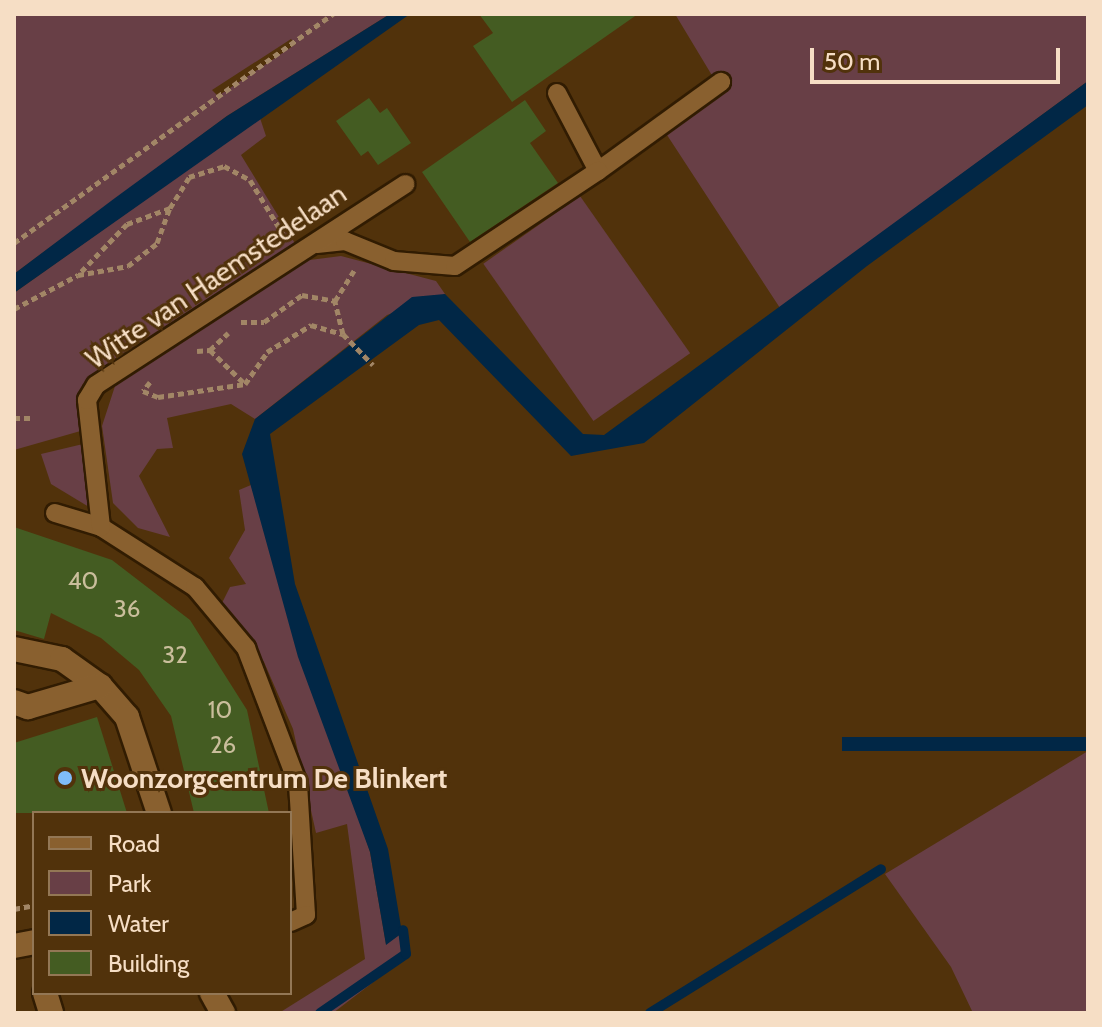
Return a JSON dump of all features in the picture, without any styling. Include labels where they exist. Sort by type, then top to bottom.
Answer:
[{"type":"street","points":[[14,649],[62,659],[100,686],[127,717],[158,811]]},
{"type":"street","points":[[14,702],[28,707],[100,686]]},
{"type":"street","points":[[213,995],[223,1013]]},
{"type":"lane","points":[[314,245],[345,241],[394,261],[455,266],[598,171],[721,82]]},
{"type":"lane","points":[[557,93],[598,171]]},
{"type":"lane","name":"Witte van Haemstedelaan","points":[[101,527],[87,400],[94,387],[405,184]]},
{"type":"lane","points":[[55,513],[101,527],[195,587],[246,648],[298,784],[306,915],[292,921]]},
{"type":"path","points":[[14,243],[333,14]]},
{"type":"path","points":[[14,309],[78,275],[128,266],[157,243],[170,208],[189,177],[224,166],[250,180],[296,256]]},
{"type":"path","points":[[78,275],[127,224],[170,208]]},
{"type":"path","points":[[181,358],[210,350],[240,322],[264,322],[302,295],[335,301],[346,334],[373,365]]},
{"type":"path","points":[[158,371],[143,391],[158,397],[245,384],[267,352],[311,325],[346,334]]},
{"type":"path","points":[[210,350],[245,384]]},
{"type":"path","points":[[14,418],[34,418]]},
{"type":"green space","points":[[14,14],[390,14],[227,116],[14,274]],"holes":[[[291,39],[296,44],[218,96],[212,90]]]},
{"type":"green space","points":[[675,14],[1088,14],[1088,81],[780,308],[667,135],[722,92]]},
{"type":"green space","points":[[260,118],[266,136],[241,155],[296,245],[82,385],[84,430],[14,450],[14,293]]},
{"type":"green space","points":[[580,196],[690,353],[593,421],[483,264]]},
{"type":"green space","points":[[341,256],[436,281],[445,294],[387,315],[255,419],[231,404],[167,418],[173,448],[157,449],[139,476],[170,537],[138,528],[113,503],[102,426],[115,386],[302,261]]},
{"type":"green space","points":[[83,444],[94,510],[51,484],[41,454]]},
{"type":"green space","points":[[251,485],[370,852],[386,944],[402,933],[410,954],[333,1013],[279,1013],[365,959],[347,824],[316,833],[293,729],[264,662],[222,603],[230,587],[246,584],[229,558],[245,530],[239,490]]},
{"type":"green space","points":[[1088,751],[1088,1013],[973,1013],[951,967],[885,874]]},
{"type":"water","points":[[390,14],[410,14],[14,293],[14,274],[115,198],[227,116]]},
{"type":"water","points":[[1088,81],[1088,105],[867,266],[644,443],[571,456],[439,320],[419,325],[270,434],[295,584],[388,849],[402,933],[386,945],[370,852],[298,657],[242,454],[255,419],[412,297],[445,294],[583,434],[604,435]]},
{"type":"water","points":[[842,737],[1088,737],[1088,751],[842,751]]},
{"type":"building","points":[[479,14],[638,14],[512,102],[473,46],[493,33]]},
{"type":"building","points":[[369,98],[380,113],[387,108],[411,143],[378,165],[368,151],[361,156],[336,121]]},
{"type":"building","points":[[525,100],[546,131],[530,143],[558,183],[470,242],[422,172]]},
{"type":"building","points":[[14,527],[112,560],[190,620],[247,710],[269,811],[194,811],[171,716],[139,670],[101,638],[51,613],[44,639],[14,630]]},
{"type":"building","name":"Woonzorgcentrum De Blinkert","points":[[97,717],[126,811],[14,813],[14,743]]},
{"type":"waterway","points":[[650,1013],[881,869]]},
{"type":"waterway","points":[[320,1013],[406,954],[403,930]]},
{"type":"place","name":"Woonzorgcentrum De Blinkert","points":[[65,778]]}]
